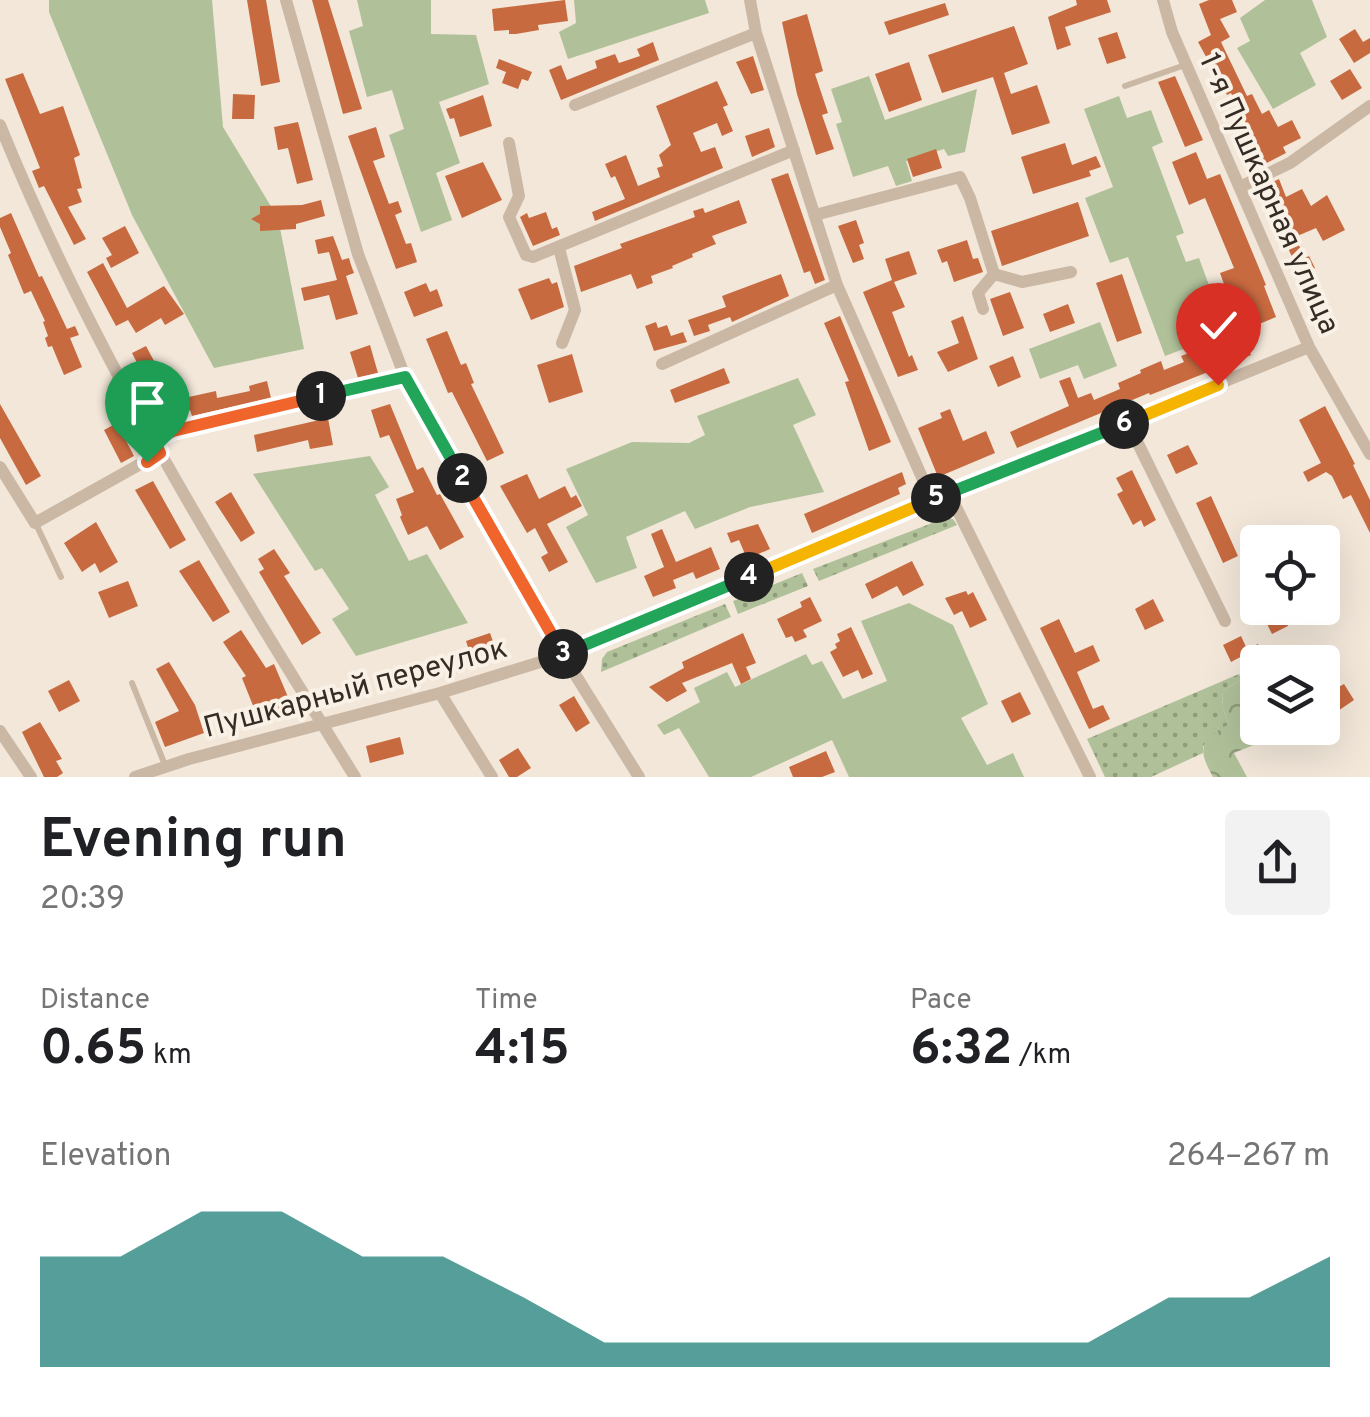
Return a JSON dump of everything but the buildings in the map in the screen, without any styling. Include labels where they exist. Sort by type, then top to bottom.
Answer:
[{"type":"street","points":[[286,0],[358,254],[405,377],[563,655],[639,777]]},
{"type":"street","points":[[750,0],[756,33],[837,284],[932,500]]},
{"type":"street","name":"1-я Пушкарная улица","points":[[1163,0],[1172,32],[1310,347],[1370,454]]},
{"type":"street","points":[[575,106],[756,33]]},
{"type":"street","points":[[1240,187],[1290,163],[1370,106]]},
{"type":"street","points":[[0,125],[38,218],[157,447],[355,777]]},
{"type":"street","points":[[508,143],[519,196],[509,217],[526,254],[533,258],[794,150]]},
{"type":"street","points":[[815,215],[960,177],[994,274]]},
{"type":"street","points":[[559,248],[574,310],[562,343]]},
{"type":"street","points":[[994,274],[1022,282],[1072,272]]},
{"type":"street","points":[[983,309],[978,293],[994,274]]},
{"type":"street","points":[[662,364],[837,284]]},
{"type":"street","name":"Пушкарный переулок","points":[[135,777],[563,655],[1310,347]]},
{"type":"street","points":[[0,466],[36,523],[157,447],[173,431],[405,377]]},
{"type":"street","points":[[1128,423],[1224,620]]},
{"type":"street","points":[[950,494],[1090,777]]},
{"type":"street","points":[[440,693],[492,777]]},
{"type":"street","points":[[0,731],[30,777]]},
{"type":"lane","points":[[1125,86],[1186,65]]},
{"type":"lane","points":[[36,523],[61,577]]},
{"type":"lane","points":[[132,683],[166,766]]},
{"type":"green space","points":[[49,0],[212,0],[223,127],[278,218],[304,349],[214,368],[132,215],[49,12]]},
{"type":"green space","points":[[357,0],[431,0],[431,34],[476,35],[489,84],[439,102],[460,163],[436,173],[452,220],[421,232],[389,135],[404,129],[392,90],[367,97],[349,31],[363,26]]},
{"type":"green space","points":[[574,0],[705,0],[709,13],[568,59],[559,32],[576,23]]},
{"type":"green space","points":[[1265,0],[1312,0],[1327,37],[1300,53],[1316,85],[1273,109],[1237,48],[1250,41],[1240,18]]},
{"type":"green space","points":[[869,76],[885,120],[977,89],[965,152],[948,156],[944,149],[906,161],[912,181],[896,186],[888,166],[853,177],[836,124],[842,122],[831,89]]},
{"type":"green space","points":[[1119,96],[1127,118],[1151,110],[1163,142],[1152,147],[1184,233],[1176,236],[1186,262],[1199,258],[1221,318],[1197,328],[1202,342],[1165,356],[1128,257],[1110,263],[1085,198],[1113,187],[1084,109]]},
{"type":"green space","points":[[1100,322],[1117,366],[1084,379],[1078,365],[1040,379],[1029,349]]},
{"type":"green space","points":[[798,378],[816,415],[793,425],[824,492],[750,507],[695,529],[685,511],[626,537],[637,568],[596,583],[566,527],[588,515],[566,469],[632,442],[689,443],[705,435],[697,416]]},
{"type":"green space","points":[[370,456],[389,487],[375,495],[409,561],[427,554],[468,623],[356,656],[332,619],[349,609],[322,568],[315,571],[253,474]]},
{"type":"green space","points":[[945,518],[953,519],[957,525],[819,581],[813,569]]},
{"type":"green space","points":[[802,573],[808,586],[738,614],[733,601]]},
{"type":"green space","points":[[909,603],[953,625],[988,704],[961,718],[987,765],[1013,753],[1024,777],[849,777],[832,740],[751,777],[709,777],[679,728],[664,735],[657,725],[700,702],[694,688],[727,672],[735,687],[806,654],[812,665],[822,661],[843,699],[887,681],[861,621]]},
{"type":"green space","points":[[725,604],[731,617],[601,672],[607,652]]},
{"type":"green space","points":[[1240,676],[1240,680],[1223,691],[1222,707],[1229,724],[1203,746],[1203,753],[1151,777],[1105,777],[1087,739]]},
{"type":"green space","points":[[1240,680],[1240,745],[1254,745],[1234,753],[1247,777],[1213,777],[1204,758],[1207,740],[1229,724],[1222,707],[1223,691]]},
{"type":"route","points":[[147,462],[160,453],[154,440],[173,431],[405,377],[563,655],[1218,385]]}]
